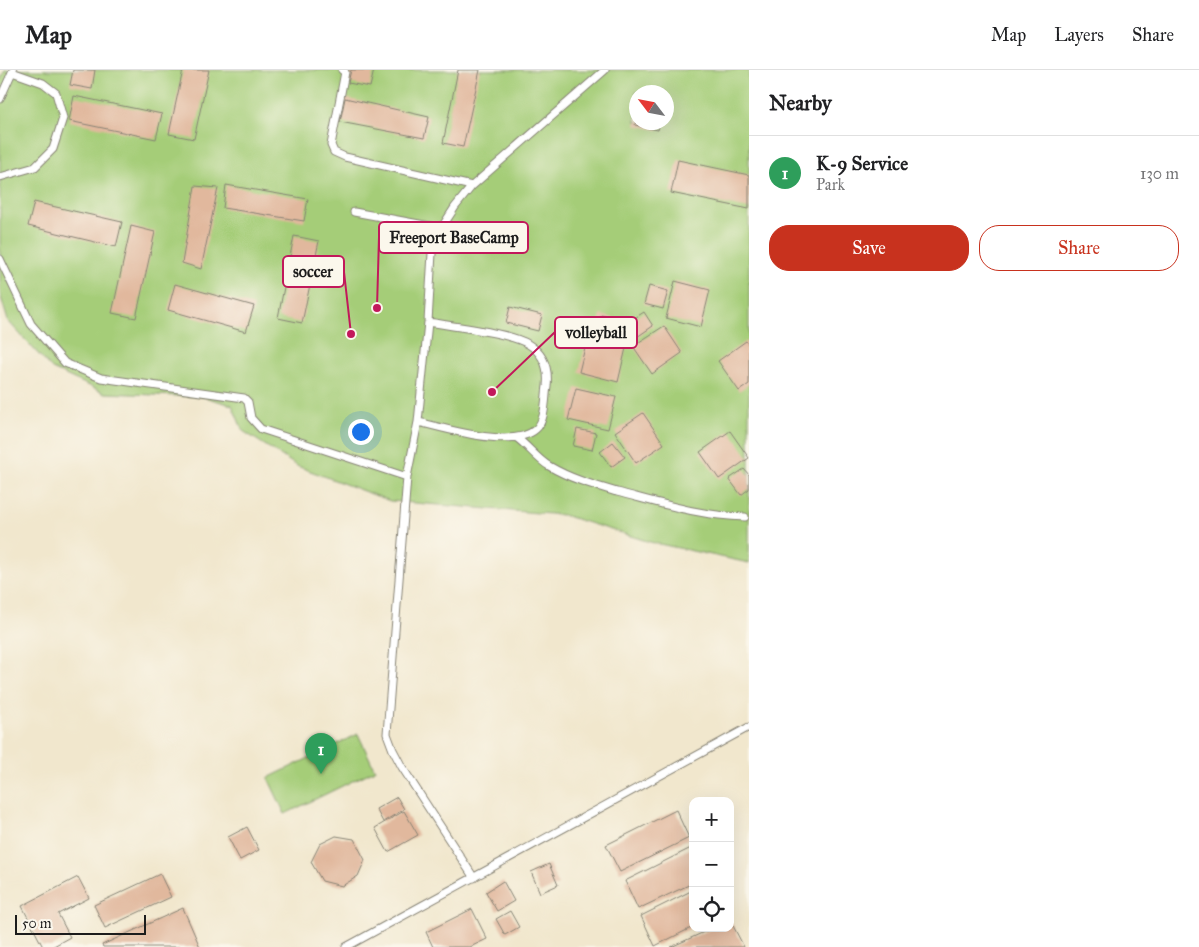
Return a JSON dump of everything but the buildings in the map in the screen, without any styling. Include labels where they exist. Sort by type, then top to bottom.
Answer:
[{"type":"lane","points":[[342,70],[344,72],[331,145],[334,152],[345,157],[472,186]]},
{"type":"lane","points":[[474,878],[402,767],[387,734],[408,477],[418,422],[428,322],[432,253],[441,228],[472,186],[605,70]]},
{"type":"lane","points":[[0,99],[12,71],[43,83],[56,93],[63,118],[53,150],[35,167],[0,177]]},
{"type":"lane","points":[[354,212],[441,228]]},
{"type":"lane","points":[[0,259],[31,324],[65,363],[102,378],[244,398],[248,402],[251,418],[262,429],[408,477]]},
{"type":"lane","points":[[418,422],[485,436],[517,438],[538,428],[543,416],[548,380],[545,362],[541,354],[517,339],[428,322]]},
{"type":"lane","points":[[517,438],[546,465],[583,483],[664,506],[706,514],[745,517]]},
{"type":"lane","points":[[346,947],[749,727]]},
{"type":"green space","points":[[5,70],[749,70],[749,563],[650,542],[563,515],[390,501],[297,466],[243,431],[232,405],[204,397],[105,393],[52,369],[8,321],[0,294],[0,81]]},
{"type":"green space","points":[[358,734],[375,770],[285,814],[268,778]]},
{"type":"place","name":"Freeport BaseCamp","points":[[377,308]]},
{"type":"place","name":"soccer","points":[[351,334]]},
{"type":"place","name":"volleyball","points":[[492,392]]},
{"type":"place","name":"K-9 Service","points":[[321,774]]}]
